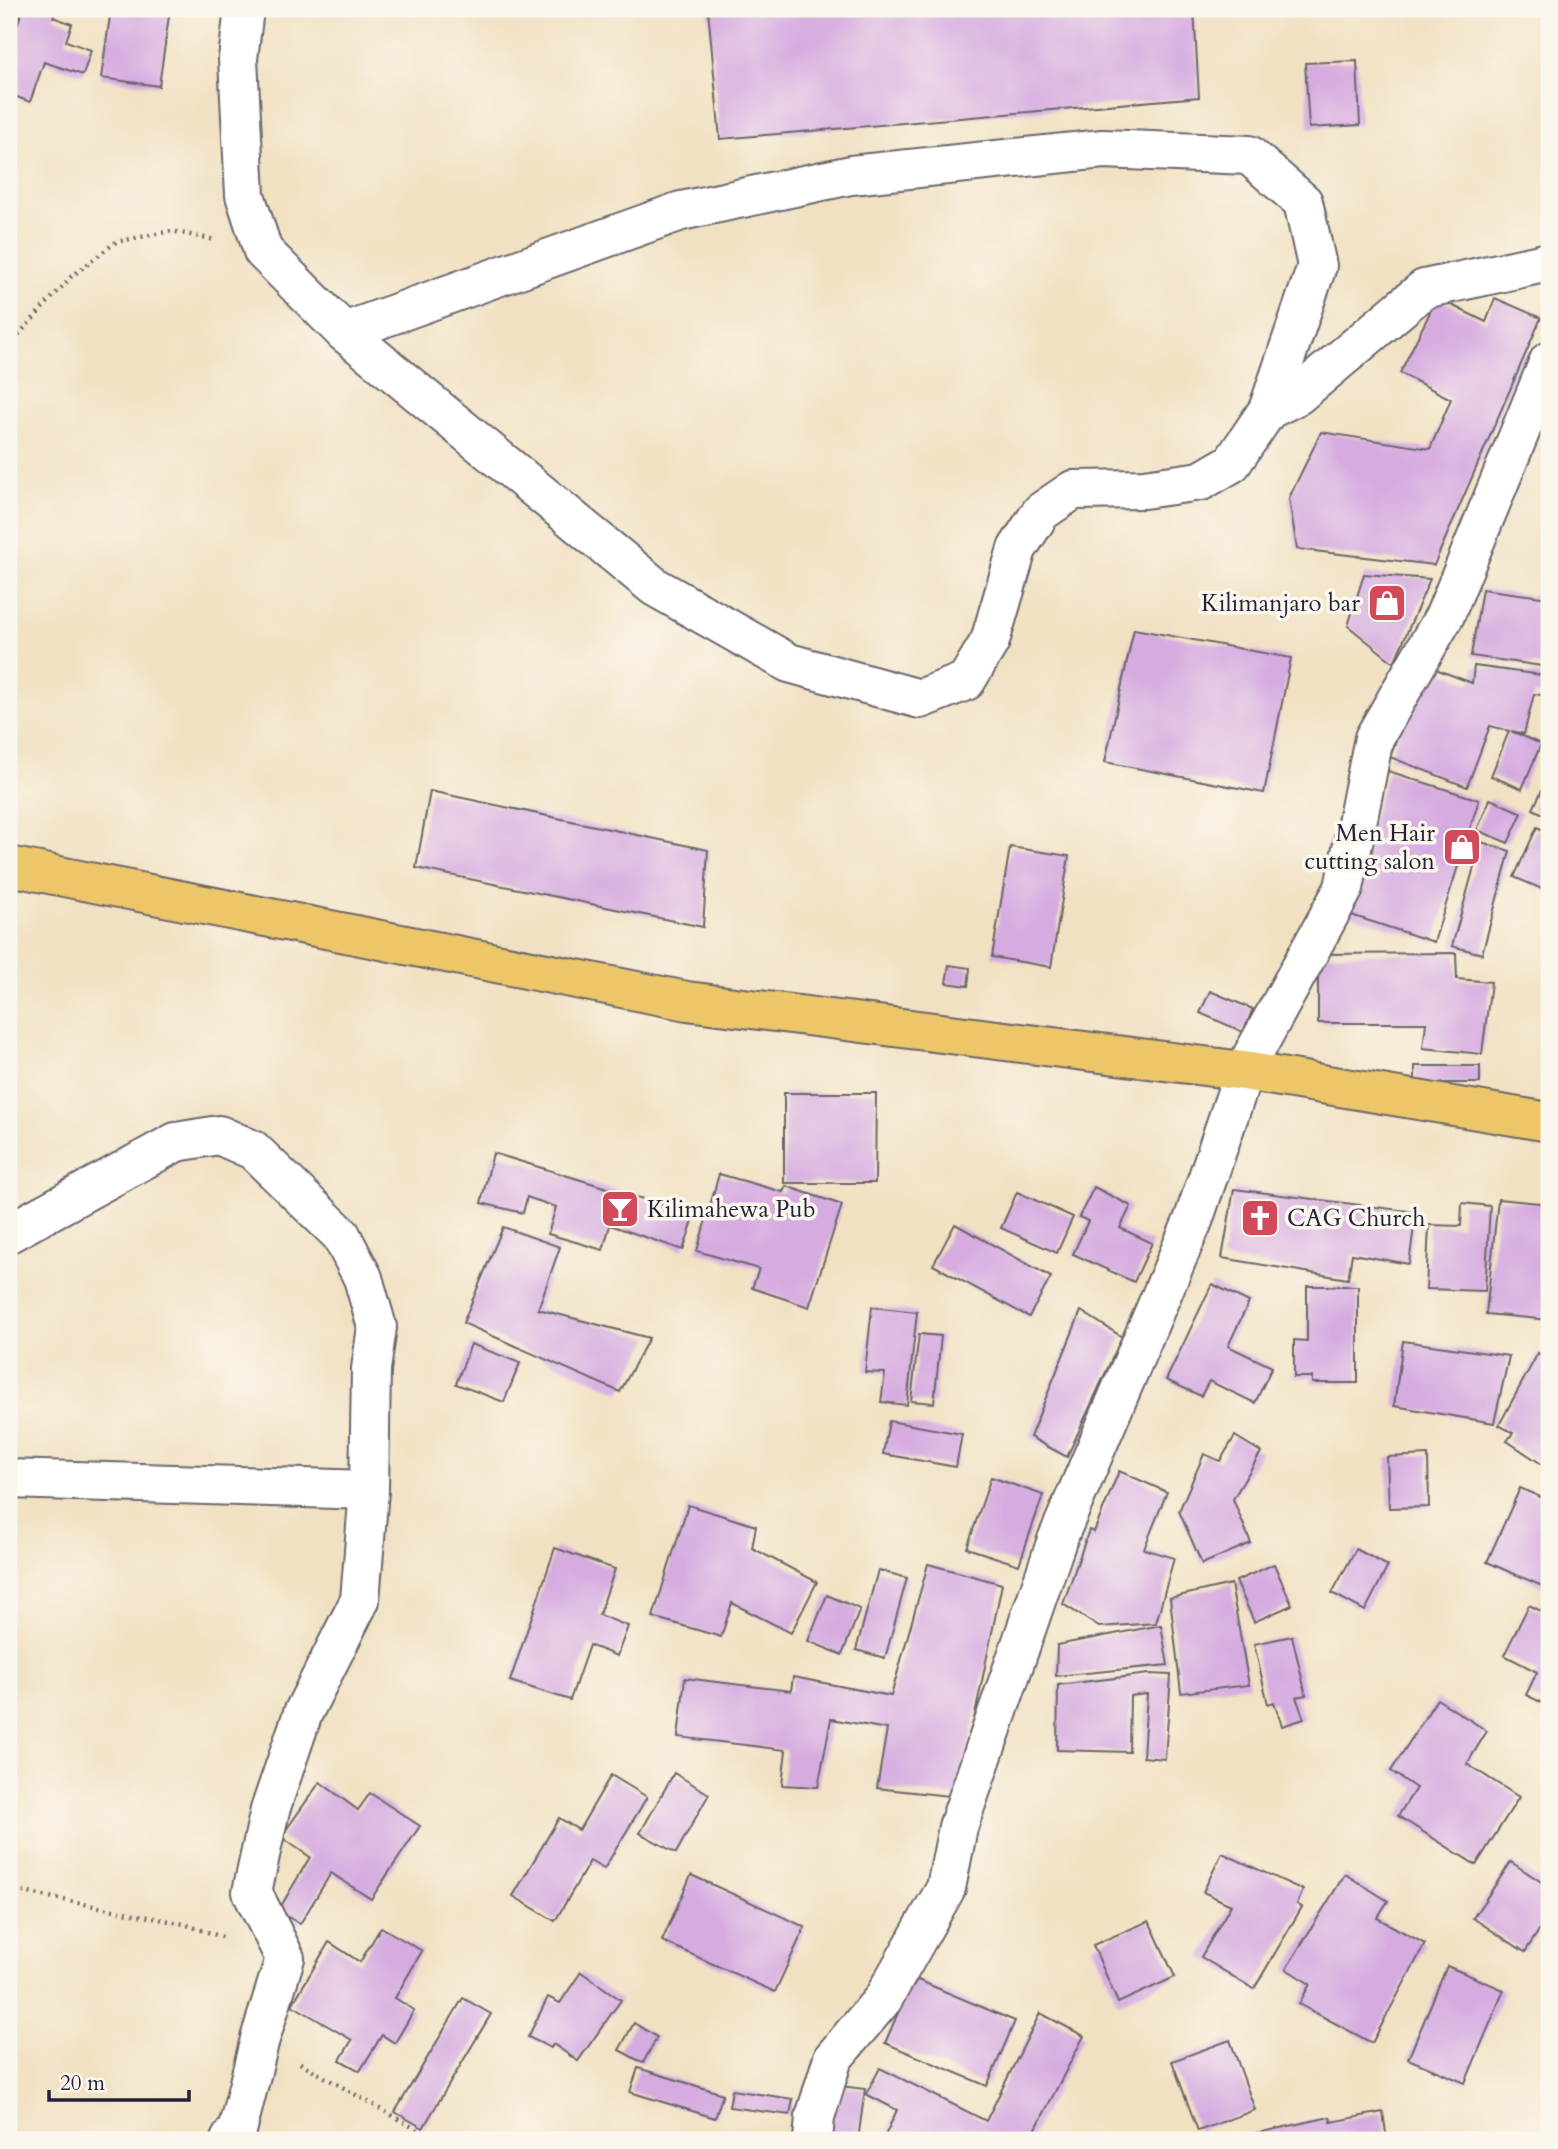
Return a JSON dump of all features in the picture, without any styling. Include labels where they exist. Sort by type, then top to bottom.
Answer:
[{"type":"main road","points":[[9,866],[687,1002],[1244,1072],[1549,1122]]},
{"type":"street","points":[[244,9],[238,59],[245,195],[264,251],[344,332],[655,587],[789,663],[920,699],[965,681],[990,641],[1017,549],[1041,512],[1073,491],[1144,489],[1201,481],[1232,463],[1268,410],[1317,266],[1303,202],[1249,155],[1103,149],[851,174],[681,211],[344,332]]},
{"type":"street","points":[[1268,410],[1298,395],[1424,289],[1549,262]]},
{"type":"street","points":[[813,2140],[815,2117],[833,2058],[883,1999],[946,1888],[958,1827],[1044,1575],[1193,1221],[1244,1072],[1345,888],[1374,738],[1445,615],[1549,362]]},
{"type":"street","points":[[9,1233],[176,1142],[219,1135],[253,1150],[341,1234],[363,1278],[377,1327],[371,1369],[369,1490],[360,1600],[303,1713],[270,1810],[252,1892],[285,1958],[260,2039],[238,2127],[230,2140]]},
{"type":"street","points":[[9,1479],[369,1490]]},
{"type":"path","points":[[9,345],[71,277],[116,242],[171,231],[264,251]]},
{"type":"path","points":[[9,1889],[184,1924],[285,1958]]},
{"type":"path","points":[[260,2039],[435,2140]]},
{"type":"building","points":[[23,9],[57,9],[53,17],[72,24],[66,41],[91,50],[83,75],[44,62],[30,102],[9,94],[9,47]]},
{"type":"building","points":[[111,9],[170,9],[159,86],[101,78]]},
{"type":"building","points":[[708,9],[1194,9],[1199,97],[720,139]]},
{"type":"building","points":[[1357,61],[1360,125],[1309,128],[1305,63]]},
{"type":"building","points":[[1437,298],[1486,322],[1495,298],[1541,318],[1434,565],[1297,549],[1289,498],[1321,432],[1430,449],[1451,399],[1400,373]]},
{"type":"building","name":"Kilimanjaro bar","points":[[1364,574],[1430,579],[1394,663],[1348,626]]},
{"type":"building","points":[[1482,589],[1549,598],[1549,667],[1471,656]]},
{"type":"building","points":[[1134,629],[1291,658],[1264,793],[1105,762]]},
{"type":"building","points":[[1425,665],[1472,683],[1474,666],[1549,676],[1549,696],[1534,694],[1524,734],[1511,731],[1541,744],[1522,789],[1491,776],[1509,731],[1490,726],[1467,787],[1390,757]]},
{"type":"building","points":[[1388,771],[1479,800],[1434,942],[1342,912]]},
{"type":"building","points":[[1549,775],[1549,817],[1533,809]]},
{"type":"building","points":[[430,791],[708,850],[703,927],[416,868]]},
{"type":"building","points":[[1490,799],[1522,813],[1508,843],[1477,830]]},
{"type":"building","points":[[1537,827],[1549,833],[1546,855],[1549,856],[1549,892],[1514,877]]},
{"type":"building","points":[[1481,842],[1510,851],[1482,954],[1452,946]]},
{"type":"building","points":[[1010,847],[1069,856],[1051,967],[992,957]]},
{"type":"building","points":[[1456,953],[1457,979],[1491,982],[1482,1054],[1423,1048],[1426,1023],[1318,1023],[1318,954]]},
{"type":"building","points":[[949,965],[970,968],[968,986],[946,983]]},
{"type":"building","points":[[1210,991],[1253,1009],[1243,1032],[1200,1013]]},
{"type":"building","points":[[1415,1066],[1480,1066],[1480,1083],[1415,1083]]},
{"type":"building","points":[[784,1093],[876,1093],[875,1183],[784,1183]]},
{"type":"building","points":[[493,1153],[695,1215],[683,1250],[610,1225],[603,1250],[548,1234],[556,1207],[527,1197],[523,1213],[481,1203]]},
{"type":"building","points":[[719,1174],[783,1192],[786,1186],[842,1205],[809,1307],[752,1288],[759,1269],[697,1251]]},
{"type":"building","points":[[1094,1187],[1131,1206],[1120,1228],[1152,1243],[1134,1282],[1073,1254],[1088,1221],[1079,1217]]},
{"type":"building","points":[[1234,1189],[1416,1212],[1409,1264],[1352,1254],[1348,1279],[1222,1258]]},
{"type":"building","points":[[1017,1192],[1073,1217],[1057,1253],[1001,1228]]},
{"type":"building","points":[[1498,1199],[1549,1204],[1549,1320],[1486,1314]]},
{"type":"building","points":[[1462,1203],[1490,1206],[1485,1291],[1426,1289],[1429,1225],[1461,1226]]},
{"type":"building","points":[[955,1224],[1051,1277],[1029,1317],[933,1265]]},
{"type":"building","points":[[503,1227],[560,1247],[538,1309],[649,1338],[620,1392],[463,1323]]},
{"type":"building","points":[[1212,1284],[1249,1302],[1228,1346],[1272,1367],[1255,1403],[1209,1381],[1201,1396],[1166,1380]]},
{"type":"building","points":[[1307,1286],[1358,1286],[1358,1383],[1312,1383],[1312,1377],[1294,1377],[1294,1340],[1307,1341]]},
{"type":"building","points":[[872,1307],[917,1312],[907,1405],[881,1402],[885,1373],[865,1372]]},
{"type":"building","points":[[1081,1311],[1122,1337],[1067,1457],[1030,1437]]},
{"type":"building","points":[[919,1334],[941,1336],[934,1403],[911,1401]]},
{"type":"building","points":[[1403,1341],[1509,1356],[1494,1423],[1394,1406]]},
{"type":"building","points":[[471,1344],[520,1363],[504,1402],[456,1384]]},
{"type":"building","points":[[1538,1353],[1549,1359],[1549,1469],[1507,1441],[1513,1433],[1499,1425]]},
{"type":"building","points":[[889,1421],[962,1434],[956,1467],[883,1454]]},
{"type":"building","points":[[1235,1436],[1261,1452],[1233,1499],[1251,1543],[1202,1564],[1179,1511],[1204,1454],[1220,1461]]},
{"type":"building","points":[[1428,1455],[1429,1507],[1389,1508],[1387,1457]]},
{"type":"building","points":[[1119,1471],[1167,1492],[1144,1549],[1174,1558],[1156,1623],[1099,1627],[1063,1604],[1089,1530],[1094,1532]]},
{"type":"building","points":[[991,1477],[1043,1495],[1019,1565],[967,1548]]},
{"type":"building","points":[[1520,1488],[1549,1501],[1549,1589],[1487,1562]]},
{"type":"building","points":[[688,1505],[756,1526],[752,1548],[817,1582],[791,1633],[732,1603],[721,1637],[653,1617]]},
{"type":"building","points":[[555,1548],[615,1569],[599,1615],[628,1626],[617,1656],[589,1645],[570,1700],[510,1681]]},
{"type":"building","points":[[1356,1549],[1388,1566],[1365,1611],[1332,1593]]},
{"type":"building","points":[[928,1564],[1002,1584],[958,1797],[877,1788],[887,1729],[831,1719],[818,1787],[782,1785],[786,1750],[678,1737],[685,1678],[791,1691],[793,1677],[891,1696]]},
{"type":"building","points":[[1274,1564],[1292,1605],[1254,1622],[1236,1581]]},
{"type":"building","points":[[878,1570],[907,1578],[885,1658],[856,1650]]},
{"type":"building","points":[[1231,1584],[1249,1685],[1181,1693],[1170,1598]]},
{"type":"building","points":[[827,1595],[860,1609],[842,1655],[808,1641]]},
{"type":"building","points":[[1529,1605],[1549,1615],[1549,1706],[1526,1695],[1537,1672],[1504,1655]]},
{"type":"building","points":[[1161,1625],[1168,1665],[1056,1676],[1057,1645]]},
{"type":"building","points":[[1292,1636],[1306,1695],[1296,1697],[1304,1719],[1282,1726],[1274,1702],[1268,1704],[1254,1644]]},
{"type":"building","points":[[1149,1674],[1171,1675],[1165,1759],[1143,1757],[1147,1694],[1130,1696],[1129,1752],[1057,1750],[1058,1685]]},
{"type":"building","points":[[1437,1699],[1487,1731],[1467,1764],[1519,1797],[1476,1865],[1398,1816],[1416,1788],[1391,1771]]},
{"type":"building","points":[[674,1773],[709,1794],[676,1853],[640,1833]]},
{"type":"building","points":[[611,1775],[647,1797],[604,1869],[590,1861],[555,1921],[513,1896],[559,1818],[579,1830]]},
{"type":"building","points":[[320,1782],[358,1810],[370,1793],[420,1826],[371,1899],[331,1873],[300,1924],[278,1911],[310,1857],[281,1837]]},
{"type":"building","points":[[1222,1853],[1303,1890],[1297,1904],[1302,1907],[1254,1989],[1201,1957],[1231,1905],[1203,1892]]},
{"type":"building","points":[[1511,1862],[1549,1887],[1549,1915],[1525,1952],[1473,1918]]},
{"type":"building","points":[[1345,1874],[1388,1901],[1377,1918],[1425,1944],[1372,2043],[1299,2004],[1310,1984],[1286,1969]]},
{"type":"building","points":[[691,1875],[805,1927],[775,1992],[662,1941]]},
{"type":"building","points":[[1149,1921],[1175,1977],[1118,2003],[1093,1945]]},
{"type":"building","points":[[381,1927],[422,1951],[395,1998],[414,2010],[395,2043],[382,2035],[360,2071],[340,2060],[352,2040],[292,2005],[329,1942],[360,1962]]},
{"type":"building","points":[[1447,1966],[1504,1990],[1465,2083],[1408,2059]]},
{"type":"building","points":[[581,1972],[621,2000],[578,2061],[553,2044],[551,2048],[528,2037],[548,1997],[560,2003]]},
{"type":"building","points":[[913,1978],[1015,2021],[987,2086],[885,2043]]},
{"type":"building","points":[[463,1998],[491,2014],[423,2128],[395,2112]]},
{"type":"building","points":[[1040,2013],[1084,2036],[1030,2140],[883,2140],[897,2110],[866,2094],[880,2068],[986,2121]]},
{"type":"building","points":[[634,2023],[657,2037],[643,2063],[619,2050]]},
{"type":"building","points":[[1230,2040],[1255,2110],[1198,2131],[1172,2061]]},
{"type":"building","points":[[638,2068],[723,2094],[715,2118],[630,2092]]},
{"type":"building","points":[[832,2085],[865,2089],[858,2140],[824,2136]]},
{"type":"building","points":[[732,2090],[793,2099],[790,2115],[729,2107]]},
{"type":"building","points":[[1383,2112],[1387,2140],[1234,2140],[1330,2117],[1331,2122]]},
{"type":"place","name":"Kilimanjaro bar","points":[[1387,603]]},
{"type":"place","name":"Men Hair cutting salon","points":[[1462,847]]},
{"type":"place","name":"Kilimahewa Pub","points":[[620,1209]]},
{"type":"place","name":"CAG Church","points":[[1260,1218]]}]
